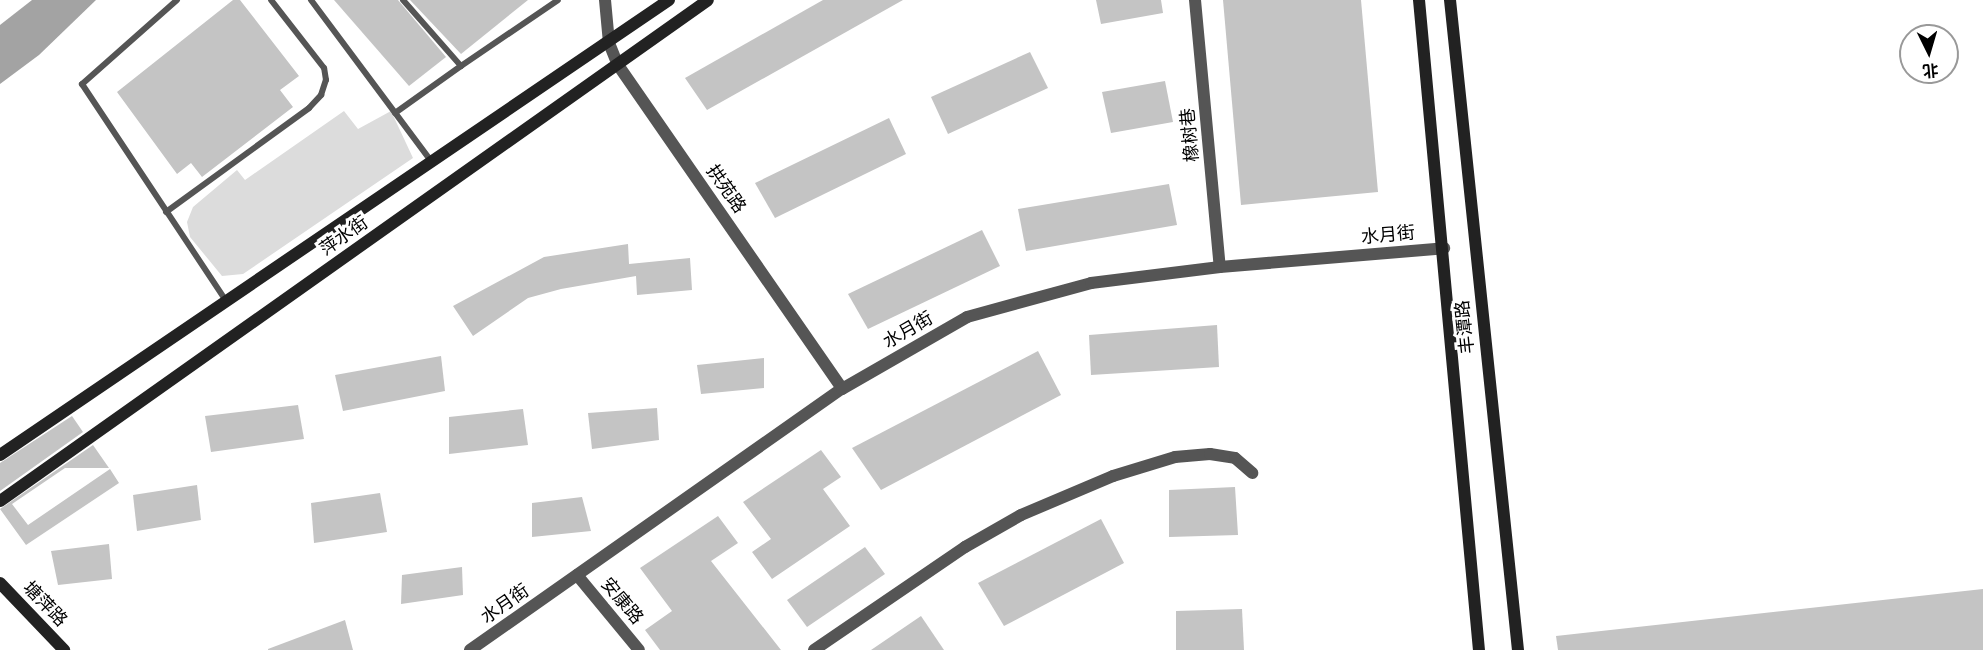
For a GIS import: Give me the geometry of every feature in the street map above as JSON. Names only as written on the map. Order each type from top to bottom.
[{"type":"main road","name":"萍水街","points":[[0,455],[609,43],[669,0]]},
{"type":"main road","name":"萍水街","points":[[0,501],[708,0]]},
{"type":"main road","name":"丰潭路","points":[[1419,0],[1444,248],[1479,650]]},
{"type":"main road","name":"丰潭路","points":[[1450,0],[1518,650]]},
{"type":"main road","name":"塘萍路","points":[[0,584],[64,650]]},
{"type":"street","name":"拱苑路","points":[[604,0],[609,43],[618,65],[842,389]]},
{"type":"street","name":"橡树巷","points":[[1195,0],[1220,267]]},
{"type":"street","name":"水月街","points":[[470,650],[842,389],[967,317],[1091,283],[1220,267],[1444,248]]},
{"type":"street","points":[[814,650],[974,542],[1021,515],[1113,476],[1175,457],[1210,454],[1235,458],[1252,473]]},
{"type":"street","name":"安康路","points":[[577,575],[639,650]]},
{"type":"lane","points":[[177,0],[82,84],[226,302]]},
{"type":"lane","points":[[166,212],[309,108],[321,95],[326,80],[324,68],[271,0]]},
{"type":"lane","points":[[311,0],[431,162]]},
{"type":"lane","points":[[403,0],[461,66]]},
{"type":"lane","points":[[395,113],[558,0]]},
{"type":"shaded area","points":[[32,0],[96,0],[39,55],[0,84],[0,25]]},
{"type":"shaded area","points":[[344,111],[358,129],[391,111],[413,158],[243,274],[222,276],[190,237],[187,222],[193,207],[237,170],[245,180]]},
{"type":"building","points":[[233,0],[240,0],[299,76],[280,90],[293,107],[202,177],[191,163],[177,174],[117,92]]},
{"type":"building","points":[[334,0],[398,0],[446,57],[409,86]]},
{"type":"building","points":[[410,0],[528,0],[461,54]]},
{"type":"building","points":[[823,0],[903,0],[707,110],[685,78]]},
{"type":"building","points":[[1096,0],[1161,0],[1163,13],[1101,24]]},
{"type":"building","points":[[1223,0],[1361,0],[1378,192],[1241,205]]},
{"type":"building","points":[[1030,52],[1048,88],[948,134],[931,97]]},
{"type":"building","points":[[1165,81],[1173,122],[1111,133],[1102,92]]},
{"type":"building","points":[[889,118],[906,154],[775,218],[755,183]]},
{"type":"building","points":[[1169,184],[1177,225],[1026,251],[1018,209]]},
{"type":"building","points":[[982,230],[1000,266],[868,329],[848,294]]},
{"type":"building","points":[[628,244],[629,264],[690,258],[692,290],[637,295],[636,276],[561,289],[528,298],[473,336],[453,306],[544,257]]},
{"type":"building","points":[[1217,325],[1219,367],[1091,375],[1089,335]]},
{"type":"building","points":[[1038,351],[1061,395],[881,490],[852,448]]},
{"type":"building","points":[[441,356],[445,391],[343,411],[335,375]]},
{"type":"building","points":[[764,358],[764,388],[701,394],[697,365]]},
{"type":"building","points":[[298,405],[304,439],[211,452],[205,416]]},
{"type":"building","points":[[657,408],[659,440],[592,449],[588,413]]},
{"type":"building","points":[[523,409],[528,445],[449,454],[449,417]]},
{"type":"building","points":[[72,416],[83,432],[0,491],[0,463]]},
{"type":"building","points":[[93,445],[109,468],[65,468],[12,504],[28,525],[110,469],[119,483],[26,545],[0,509]]},
{"type":"building","points":[[821,450],[841,477],[823,489],[850,526],[772,579],[752,552],[771,539],[743,502]]},
{"type":"building","points":[[197,485],[201,520],[137,531],[133,495]]},
{"type":"building","points":[[1235,487],[1238,535],[1169,537],[1169,490]]},
{"type":"building","points":[[380,493],[387,532],[314,543],[311,503]]},
{"type":"building","points":[[582,497],[591,531],[532,537],[532,503]]},
{"type":"building","points":[[718,516],[738,543],[711,561],[781,650],[660,650],[645,630],[672,611],[640,568]]},
{"type":"building","points":[[1101,519],[1124,563],[1004,626],[978,583]]},
{"type":"building","points":[[109,544],[112,579],[58,585],[51,551]]},
{"type":"building","points":[[865,547],[885,574],[807,627],[787,600]]},
{"type":"building","points":[[462,567],[463,595],[401,604],[402,575]]},
{"type":"building","points":[[1983,589],[1983,650],[1558,650],[1556,636]]},
{"type":"building","points":[[1242,609],[1244,650],[1176,650],[1176,611]]},
{"type":"building","points":[[921,616],[944,650],[871,650]]},
{"type":"building","points":[[345,620],[353,650],[268,650],[268,649]]}]
